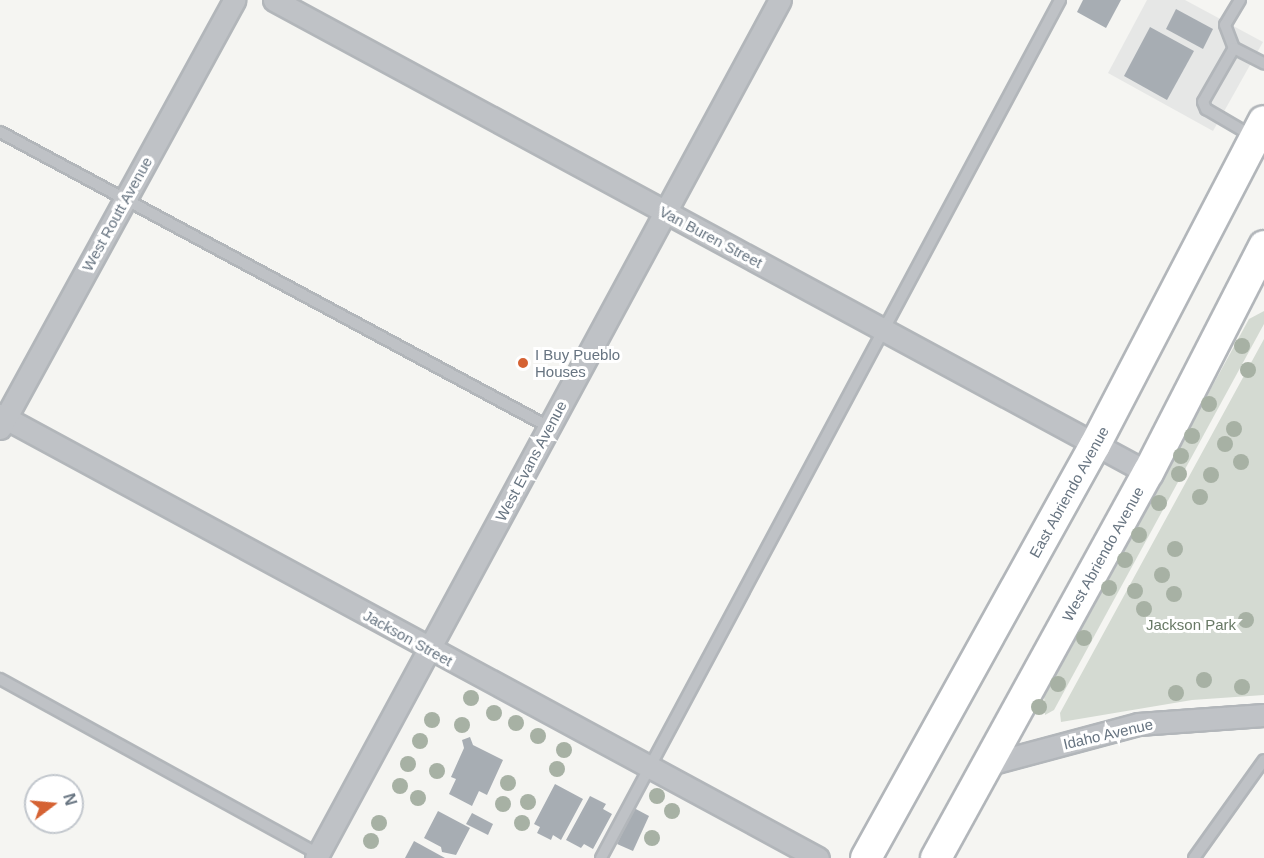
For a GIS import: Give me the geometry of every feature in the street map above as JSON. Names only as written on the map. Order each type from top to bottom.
[{"type":"main road","name":"East Abriendo Avenue","points":[[866,858],[1095,445],[1260,130]]},
{"type":"main road","name":"West Abriendo Avenue","points":[[936,858],[1148,473],[1264,246]]},
{"type":"street","name":"West Routt Avenue","points":[[2,420],[234,0]]},
{"type":"street","name":"Van Buren Street","points":[[274,0],[1148,473]]},
{"type":"street","name":"West Evans Avenue","points":[[317,856],[780,0]]},
{"type":"street","name":"Jackson Street","points":[[2,420],[818,858]]},
{"type":"street","name":"Idaho Avenue","points":[[989,764],[1138,724],[1264,715]]},
{"type":"lane","points":[[601,858],[1060,0]]},
{"type":"lane","points":[[1240,0],[1225,25],[1234,48],[1264,63]]},
{"type":"lane","points":[[1234,48],[1203,102],[1206,110],[1260,130]]},
{"type":"lane","points":[[0,132],[549,427]]},
{"type":"lane","points":[[0,680],[317,856]]},
{"type":"lane","points":[[1194,858],[1264,759]]},
{"type":"shaded area","points":[[1147,0],[1185,0],[1263,42],[1213,131],[1108,73]]},
{"type":"green space","points":[[1264,311],[1264,324],[1054,710],[1045,715],[1044,694],[1249,319]]},
{"type":"green space","name":"Jackson Park","points":[[1264,339],[1264,695],[1192,700],[1061,722],[1060,713]]},
{"type":"building","points":[[1083,0],[1121,0],[1106,28],[1077,12]]},
{"type":"building","points":[[1176,9],[1213,29],[1203,49],[1166,29]]},
{"type":"building","points":[[1150,27],[1194,51],[1167,100],[1124,76]]},
{"type":"building","points":[[470,737],[473,745],[503,760],[487,795],[479,791],[472,806],[449,794],[456,779],[451,777],[464,748],[462,740]]},
{"type":"building","points":[[555,784],[583,799],[561,840],[553,835],[551,840],[537,833],[540,827],[534,824]]},
{"type":"building","points":[[590,796],[606,804],[603,809],[612,814],[593,849],[584,844],[581,848],[566,840]]},
{"type":"building","points":[[634,808],[649,816],[633,851],[617,844]]},
{"type":"building","points":[[438,811],[470,828],[456,855],[442,852],[441,847],[424,838]]},
{"type":"building","points":[[472,813],[493,824],[488,835],[466,824]]},
{"type":"building","points":[[414,841],[445,858],[405,858]]},
{"type":"place","name":"I Buy Pueblo Houses","points":[[523,363]]}]
